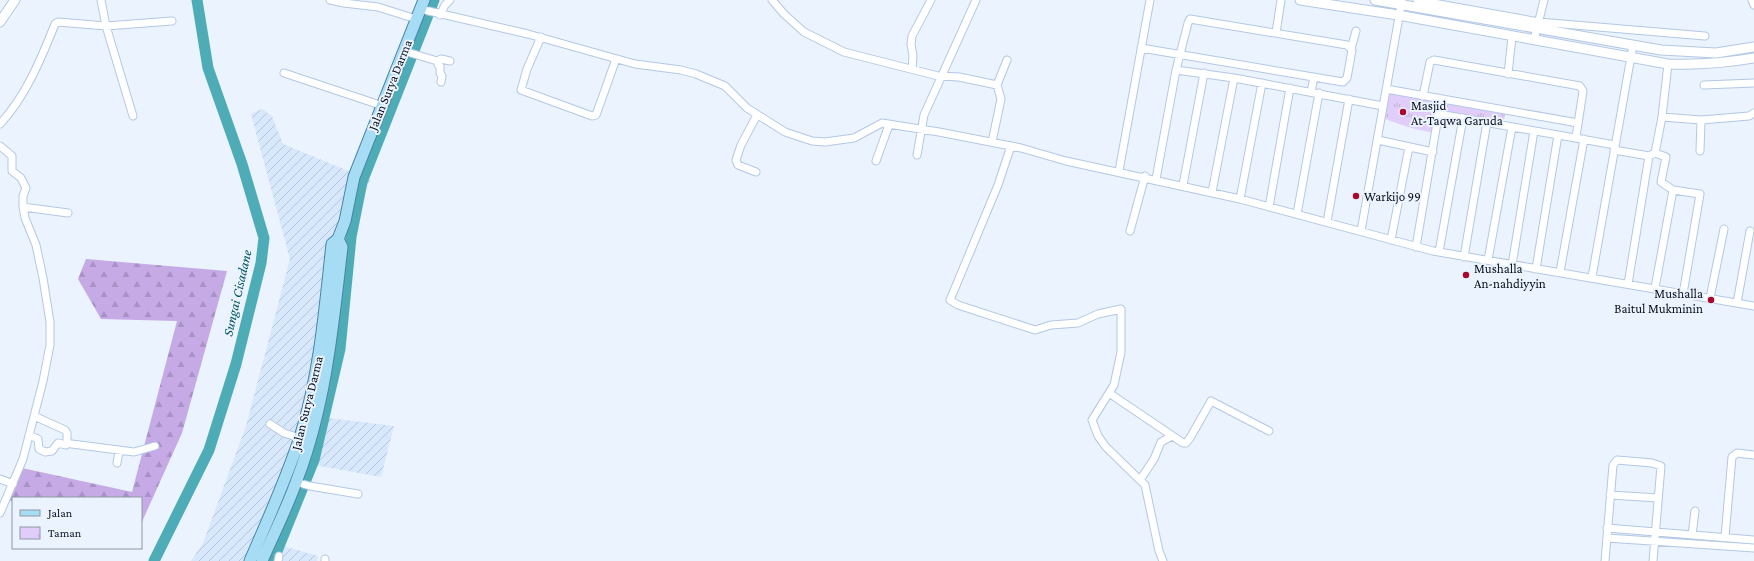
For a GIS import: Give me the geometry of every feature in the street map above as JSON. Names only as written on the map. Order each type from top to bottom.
[{"type":"main road","name":"Jalan Surya Darma","points":[[250,561],[286,479],[300,438],[321,346],[332,244],[338,239],[345,221],[354,177],[382,106],[409,52],[421,10]]},
{"type":"main road","name":"Jalan Surya Darma","points":[[265,560],[298,482],[311,435],[331,347],[342,247],[338,239]]},
{"type":"street","points":[[0,22],[15,0]]},
{"type":"street","points":[[101,0],[106,26],[133,116]]},
{"type":"street","points":[[330,0],[344,4],[421,10],[541,37],[635,64],[681,70],[726,86],[737,100],[757,115],[785,132],[812,141],[825,142],[854,138],[882,123],[992,142],[1212,192],[1439,252],[1592,277],[1754,306]]},
{"type":"street","points":[[436,14],[450,0]]},
{"type":"street","points":[[772,0],[784,14],[800,28],[844,52],[942,76],[959,77],[996,85]]},
{"type":"street","points":[[912,69],[912,36],[931,0]]},
{"type":"street","points":[[917,155],[924,115],[976,0]]},
{"type":"street","points":[[1119,171],[1150,0]]},
{"type":"street","points":[[1276,33],[1281,0]]},
{"type":"street","points":[[1300,0],[1398,15],[1512,37],[1629,56],[1668,64],[1723,63],[1754,58]]},
{"type":"street","points":[[1375,0],[1401,2],[1538,25],[1705,36]]},
{"type":"street","points":[[1418,0],[1661,50],[1716,53],[1754,47]]},
{"type":"street","points":[[1534,40],[1544,0]]},
{"type":"street","points":[[1752,0],[1754,5]]},
{"type":"street","points":[[1361,231],[1401,2]]},
{"type":"street","points":[[1156,179],[1176,70],[1188,23],[1192,18],[1347,45],[1351,49]]},
{"type":"street","points":[[0,124],[19,100],[35,70],[55,24],[63,21],[106,26],[172,21]]},
{"type":"street","points":[[1141,48],[1345,82],[1356,31]]},
{"type":"street","points":[[541,37],[527,69],[521,90],[592,116],[596,114],[600,105],[616,59]]},
{"type":"street","points":[[1508,74],[1512,37]]},
{"type":"street","points":[[1592,277],[1629,56],[1633,45]]},
{"type":"street","points":[[409,52],[438,60],[441,59],[450,61]]},
{"type":"street","points":[[438,60],[438,65],[440,66],[442,76],[441,82]]},
{"type":"street","points":[[992,142],[1001,99],[996,85],[1007,60]]},
{"type":"street","points":[[1423,96],[1429,67],[1432,61],[1582,88],[1583,95],[1576,137]]},
{"type":"street","points":[[1628,284],[1652,155],[1662,116],[1668,64]]},
{"type":"street","points":[[1176,70],[1234,78],[1383,106]]},
{"type":"street","points":[[284,73],[382,106]]},
{"type":"street","points":[[1183,186],[1204,73]]},
{"type":"street","points":[[1311,92],[1314,77]]},
{"type":"street","points":[[1212,192],[1234,78]]},
{"type":"street","points":[[1240,199],[1262,83]]},
{"type":"street","points":[[1704,85],[1754,83]]},
{"type":"street","points":[[1269,207],[1290,88]]},
{"type":"street","points":[[1386,89],[1578,123]]},
{"type":"street","points":[[1297,214],[1319,93]]},
{"type":"street","points":[[1326,222],[1349,99]]},
{"type":"street","points":[[1416,247],[1441,99]]},
{"type":"street","points":[[1662,116],[1702,120],[1750,116],[1754,113]]},
{"type":"street","points":[[1438,114],[1576,137],[1614,148],[1666,158],[1661,182],[1673,190],[1700,194],[1683,294]]},
{"type":"street","points":[[756,172],[738,165],[736,160],[741,144],[757,115]]},
{"type":"street","points":[[1439,252],[1463,118]]},
{"type":"street","points":[[1700,151],[1702,120]]},
{"type":"street","points":[[1464,257],[1487,122]]},
{"type":"street","points":[[876,161],[889,125]]},
{"type":"street","points":[[1488,260],[1512,127]]},
{"type":"street","points":[[1512,264],[1534,131]]},
{"type":"street","points":[[1536,269],[1558,135]]},
{"type":"street","points":[[1560,272],[1584,139]]},
{"type":"street","points":[[1378,140],[1433,152]]},
{"type":"street","points":[[0,146],[12,156],[12,171],[25,184],[26,188],[23,196],[23,207],[25,218],[36,245],[50,322],[50,345],[29,436],[13,484],[0,513]]},
{"type":"street","points":[[1011,146],[998,185],[950,300],[958,305],[1035,330],[1051,325],[1078,324],[1098,314],[1121,309],[1121,352],[1114,385],[1093,416],[1092,420],[1098,436],[1106,447],[1145,485],[1159,551],[1163,561]]},
{"type":"street","points":[[1391,240],[1409,146]]},
{"type":"street","points":[[1130,231],[1144,176]]},
{"type":"street","points":[[1655,288],[1673,190]]},
{"type":"street","points":[[23,207],[68,213]]},
{"type":"street","points":[[1710,298],[1724,229]]},
{"type":"street","points":[[1737,303],[1750,231]]},
{"type":"street","points":[[1109,393],[1183,443],[1186,443],[1211,401],[1269,431]]},
{"type":"street","points":[[34,416],[65,430],[67,433],[67,443]]},
{"type":"street","points":[[270,424],[284,433],[300,438]]},
{"type":"street","points":[[29,436],[38,439],[39,449],[45,452],[52,451],[58,444],[66,445],[67,443],[134,452],[155,446]]},
{"type":"street","points":[[1140,480],[1154,459],[1161,442],[1172,436]]},
{"type":"street","points":[[117,463],[119,451]]},
{"type":"street","points":[[1725,537],[1732,457],[1736,453],[1754,455]]},
{"type":"street","points":[[1605,561],[1613,465],[1617,460],[1660,465],[1653,561]]},
{"type":"street","points":[[0,479],[13,484]]},
{"type":"street","points":[[298,482],[310,486],[358,494]]},
{"type":"street","points":[[1610,495],[1658,498]]},
{"type":"street","points":[[1692,535],[1695,511]]},
{"type":"street","points":[[1607,528],[1754,540]]},
{"type":"street","points":[[1607,538],[1754,548]]},
{"type":"shaded area","points":[[262,109],[272,116],[283,144],[370,180],[357,213],[341,354],[328,418],[394,426],[381,477],[314,465],[283,546],[318,556],[317,561],[191,561],[203,543],[246,426],[290,259],[251,114]]},
{"type":"green space","points":[[1387,92],[1440,101],[1434,133],[1411,128],[1382,118]]},
{"type":"green space","points":[[1442,99],[1506,110],[1503,124],[1439,113]]},
{"type":"green space","points":[[86,259],[227,271],[182,433],[142,522],[142,497],[12,497],[12,502],[6,499],[22,468],[132,492],[177,321],[101,319],[78,279]]},
{"type":"waterway","name":"Sungai Cisadane","points":[[154,561],[209,450],[236,364],[261,263],[264,238],[242,164],[208,68],[197,0]]},
{"type":"waterway","points":[[273,561],[314,460],[340,349],[351,237],[362,182],[434,0]]},
{"type":"place","name":"Masjid At-Taqwa Garuda","points":[[1403,112]]},
{"type":"place","name":"Warkijo 99","points":[[1356,196]]},
{"type":"place","name":"Mushalla An-nahdiyyin","points":[[1466,275]]},
{"type":"place","name":"Mushalla Baitul Mukminin","points":[[1711,300]]}]
